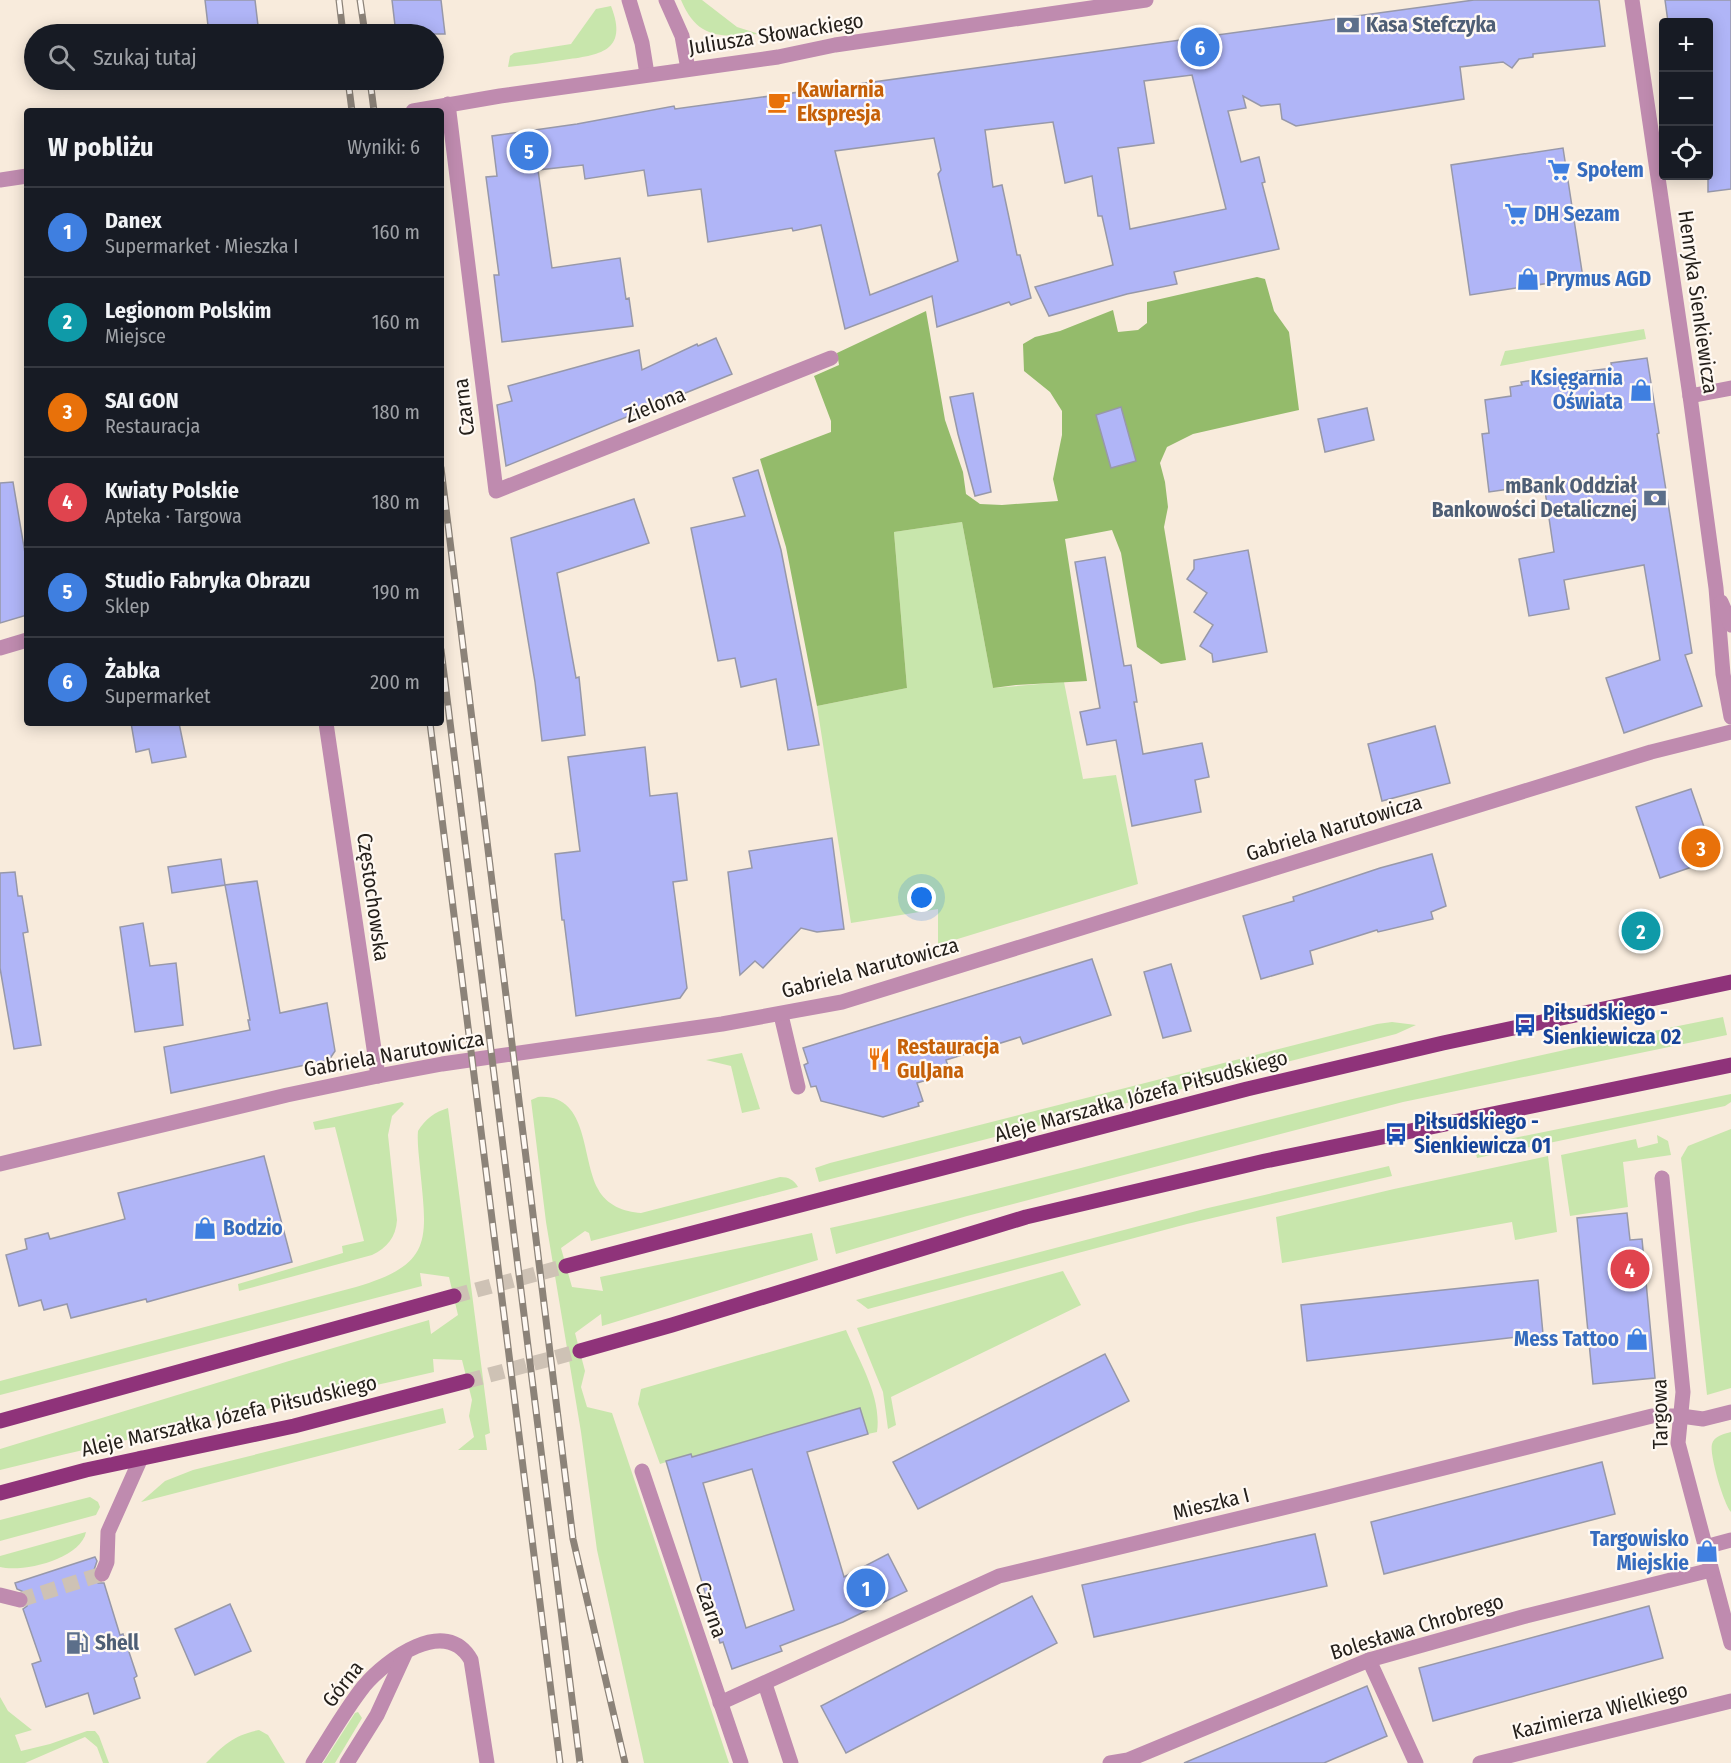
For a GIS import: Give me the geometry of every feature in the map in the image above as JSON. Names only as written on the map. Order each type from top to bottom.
[{"type":"main road","name":"Aleje Marszałka Józefa Piłsudskiego","points":[[566,1266],[1247,1089],[1443,1042],[1731,982]]},
{"type":"main road","points":[[580,1351],[681,1323],[1026,1217],[1265,1161],[1731,1065]]},
{"type":"main road","points":[[0,1421],[454,1296]]},
{"type":"main road","name":"Aleje Marszałka Józefa Piłsudskiego","points":[[0,1493],[86,1470],[294,1426],[468,1381]]},
{"type":"street","points":[[629,0],[642,43],[648,74]]},
{"type":"street","points":[[666,0],[682,36],[688,69]]},
{"type":"street","name":"Juliusza Słowackiego","points":[[428,108],[648,74],[778,57],[835,45],[1098,3],[1146,0]]},
{"type":"street","name":"Henryka Sienkiewicza","points":[[1632,0],[1690,396],[1716,588],[1723,674],[1731,717]]},
{"type":"street","name":"Czarna","points":[[448,104],[496,491]]},
{"type":"street","points":[[0,180],[24,176]]},
{"type":"street","name":"Zielona","points":[[496,491],[831,358]]},
{"type":"street","points":[[1690,396],[1731,388]]},
{"type":"street","points":[[1716,588],[1731,625]]},
{"type":"street","points":[[0,648],[24,641]]},
{"type":"street","name":"Częstochowska","points":[[326,726],[378,1076]]},
{"type":"street","name":"Gabriela Narutowicza","points":[[0,1164],[287,1095],[378,1076],[442,1064],[781,1015],[842,1002],[1629,759],[1731,732]]},
{"type":"street","points":[[781,1015],[798,1087]]},
{"type":"street","name":"Targowa","points":[[1662,1178],[1683,1392],[1678,1443],[1731,1643]]},
{"type":"street","name":"Mieszka I","points":[[720,1703],[999,1576],[1314,1501],[1652,1416],[1703,1419],[1731,1412]]},
{"type":"street","points":[[102,1574],[107,1562],[108,1532],[141,1458]]},
{"type":"street","name":"Czarna","points":[[642,1471],[741,1763]]},
{"type":"street","points":[[1705,1547],[1731,1540]]},
{"type":"street","name":"Bolesława Chrobrego","points":[[1110,1763],[1128,1760],[1369,1660],[1526,1616],[1711,1570]]},
{"type":"street","points":[[0,1595],[20,1600]]},
{"type":"street","points":[[405,1654],[425,1642],[437,1640],[457,1645],[468,1655],[474,1670],[488,1763]]},
{"type":"street","name":"Górna","points":[[313,1763],[365,1685],[379,1670],[405,1654]]},
{"type":"street","name":"Górna","points":[[347,1763],[376,1715],[405,1654]]},
{"type":"street","points":[[1369,1660],[1416,1763]]},
{"type":"street","points":[[765,1684],[791,1763]]},
{"type":"street","name":"Kazimierza Wielkiego","points":[[1480,1763],[1731,1701]]},
{"type":"green space","points":[[681,0],[702,0],[737,27],[759,34],[733,36],[712,33],[695,23]]},
{"type":"green space","points":[[611,6],[616,21],[616,33],[613,42],[599,53],[508,67],[510,56],[514,53],[571,44],[596,9]]},
{"type":"green space","points":[[1257,277],[1265,279],[1274,311],[1289,332],[1299,410],[1193,434],[1167,447],[1160,463],[1168,507],[1164,527],[1186,660],[1161,664],[1137,647],[1121,553],[1112,530],[1065,539],[1087,681],[993,688],[962,522],[894,532],[907,688],[817,706],[786,547],[760,459],[831,432],[831,421],[814,376],[839,365],[837,353],[926,311],[945,420],[963,472],[966,494],[980,504],[1002,505],[1058,501],[1053,479],[1062,435],[1062,411],[1050,392],[1024,371],[1023,344],[1035,337],[1060,331],[1113,310],[1118,332],[1138,330],[1147,323],[1147,302]]},
{"type":"green space","points":[[1644,329],[1646,339],[1500,366],[1505,351]]},
{"type":"green space","points":[[962,522],[993,688],[1064,682],[1083,779],[1116,775],[1138,884],[938,945],[938,909],[851,923],[817,706],[907,688],[894,532]]},
{"type":"green space","points":[[1723,1017],[1727,1035],[1403,1102],[967,1216],[836,1254],[830,1228],[1007,1187],[1406,1086]]},
{"type":"green space","points":[[1392,1022],[1416,1025],[1396,1034],[819,1182],[815,1168],[1377,1024]]},
{"type":"green space","points":[[742,1053],[760,1109],[742,1113],[731,1066],[706,1060]]},
{"type":"green space","points":[[1731,1094],[1731,1102],[1725,1106],[1477,1158],[1474,1146]]},
{"type":"green space","points":[[538,1097],[555,1099],[566,1105],[575,1116],[601,1195],[622,1209],[641,1213],[780,1177],[791,1179],[798,1187],[591,1241],[589,1233],[585,1231],[561,1248],[572,1287],[603,1291],[600,1277],[812,1233],[818,1260],[602,1326],[601,1314],[575,1333],[585,1371],[581,1387],[587,1407],[612,1413],[729,1763],[644,1763],[597,1550],[581,1432],[546,1222],[531,1100]]},
{"type":"green space","points":[[402,1102],[404,1104],[392,1116],[388,1135],[397,1220],[393,1237],[382,1249],[372,1255],[239,1291],[238,1284],[343,1253],[342,1246],[364,1241],[335,1127],[315,1130],[313,1122]]},
{"type":"green space","points":[[448,1108],[490,1433],[485,1435],[487,1450],[458,1450],[474,1437],[469,1416],[472,1400],[462,1360],[433,1359],[434,1372],[0,1470],[0,1449],[429,1320],[431,1334],[458,1315],[449,1277],[420,1273],[422,1286],[0,1395],[0,1381],[356,1287],[400,1269],[412,1258],[420,1246],[423,1231],[424,1214],[418,1131],[431,1116]]},
{"type":"green space","points":[[1731,1129],[1731,1388],[1707,1395],[1681,1158],[1688,1146]]},
{"type":"green space","points":[[1657,1135],[1668,1141],[1671,1155],[1623,1162],[1628,1207],[1570,1216],[1561,1155],[1636,1139],[1638,1148],[1658,1143]]},
{"type":"green space","points":[[1548,1156],[1557,1232],[1515,1240],[1512,1222],[1282,1263],[1276,1217]]},
{"type":"green space","points":[[1389,1166],[1392,1176],[1187,1224],[868,1309],[856,1300],[1208,1208]]},
{"type":"green space","points":[[1063,1271],[1081,1305],[891,1397],[896,1425],[888,1429],[883,1392],[857,1328]]},
{"type":"green space","points":[[846,1330],[873,1393],[878,1419],[877,1432],[868,1434],[860,1408],[692,1457],[691,1454],[660,1464],[638,1404],[641,1389]]},
{"type":"green space","points":[[443,1408],[446,1423],[141,1502],[165,1481],[193,1470]]},
{"type":"green space","points":[[1731,1432],[1731,1512],[1721,1490],[1712,1444],[1715,1439]]},
{"type":"green space","points":[[90,1497],[98,1502],[100,1507],[96,1515],[0,1541],[0,1520]]},
{"type":"green space","points":[[86,1532],[82,1542],[62,1557],[36,1566],[0,1567],[0,1556]]},
{"type":"green space","points":[[0,1697],[8,1711],[32,1730],[15,1735],[21,1751],[87,1731],[95,1731],[109,1763],[103,1763],[97,1747],[85,1737],[25,1763],[0,1763]]},
{"type":"green space","points":[[358,1712],[362,1718],[335,1763],[323,1763],[355,1713]]},
{"type":"green space","points":[[259,1730],[268,1735],[285,1763],[206,1763],[230,1742]]},
{"type":"building","points":[[205,0],[255,0],[258,24],[208,24]]},
{"type":"building","points":[[392,0],[441,0],[444,24],[395,24]]},
{"type":"building","points":[[1474,0],[1599,0],[1605,46],[1533,54],[1533,57],[1519,59],[1512,68],[1503,62],[1460,67],[1464,99],[1296,126],[1282,119],[1280,104],[1261,106],[1243,96],[1246,108],[1228,111],[1241,162],[1259,157],[1265,182],[1262,183],[1279,249],[1174,272],[1177,284],[1127,294],[1049,316],[1035,287],[1113,265],[1102,216],[1098,216],[1092,176],[1065,183],[1053,122],[985,130],[993,187],[1002,185],[1017,255],[1020,255],[1031,298],[1011,305],[1009,302],[937,327],[932,296],[845,329],[821,225],[708,242],[701,189],[648,196],[644,170],[585,179],[583,165],[538,170],[552,268],[620,258],[626,299],[629,298],[633,326],[502,342],[494,275],[499,275],[486,177],[497,176],[492,136],[577,124],[674,106],[675,109]],"holes":[[[1192,75],[1226,209],[1130,229],[1118,148],[1154,143],[1144,81]],[[934,138],[941,170],[938,174],[958,261],[870,295],[835,151]]]},
{"type":"building","points":[[1665,0],[1731,0],[1731,189],[1708,192],[1708,180],[1713,180],[1713,18],[1667,18]]},
{"type":"building","name":"DH Sezam","points":[[1563,148],[1583,278],[1470,295],[1451,165]]},
{"type":"building","points":[[716,338],[732,374],[506,466],[497,405],[512,401],[508,386],[639,350],[642,370],[697,344],[698,346]]},
{"type":"building","points":[[1647,358],[1692,653],[1685,655],[1702,706],[1624,733],[1606,678],[1660,660],[1644,565],[1564,580],[1569,609],[1529,616],[1519,559],[1554,552],[1544,484],[1489,492],[1482,434],[1489,433],[1485,400],[1511,396],[1510,387],[1522,385],[1521,382],[1612,368],[1611,363]]},
{"type":"building","points":[[973,393],[991,492],[975,496],[950,397]]},
{"type":"building","points":[[1121,407],[1136,461],[1111,468],[1096,415]]},
{"type":"building","points":[[1367,408],[1374,440],[1325,452],[1318,419]]},
{"type":"building","points":[[758,470],[781,550],[819,745],[788,750],[776,679],[741,687],[735,658],[718,661],[691,528],[745,516],[733,478]]},
{"type":"building","points":[[13,482],[24,547],[24,616],[0,623],[0,483]]},
{"type":"building","points":[[634,499],[649,543],[557,573],[576,678],[579,677],[585,735],[542,741],[535,682],[511,538]]},
{"type":"building","points":[[1248,550],[1267,652],[1213,662],[1212,654],[1200,646],[1213,625],[1194,612],[1207,593],[1187,579],[1194,569],[1194,560]]},
{"type":"building","points":[[1105,557],[1124,666],[1131,665],[1137,702],[1134,702],[1143,754],[1202,743],[1209,777],[1195,780],[1201,812],[1132,826],[1116,740],[1087,745],[1080,712],[1100,708],[1075,562]]},
{"type":"building","points":[[132,726],[180,726],[186,757],[152,763],[149,749],[136,752]]},
{"type":"building","points":[[1435,726],[1450,783],[1382,801],[1368,744]]},
{"type":"building","points":[[645,747],[650,796],[677,793],[687,880],[673,882],[687,988],[680,998],[576,1016],[555,854],[580,851],[568,757]]},
{"type":"building","points":[[1691,789],[1715,859],[1660,878],[1636,807]]},
{"type":"building","points":[[832,838],[844,929],[817,932],[801,928],[763,968],[755,961],[740,975],[728,872],[752,868],[749,851]]},
{"type":"building","points":[[1432,854],[1446,906],[1431,912],[1433,919],[1378,932],[1377,930],[1310,951],[1313,964],[1261,979],[1243,916],[1294,901],[1293,897],[1380,868]]},
{"type":"building","points":[[221,859],[225,885],[172,893],[168,867]]},
{"type":"building","points":[[15,872],[18,896],[22,896],[28,932],[23,933],[41,1045],[14,1049],[0,968],[0,873]]},
{"type":"building","points":[[257,881],[280,1013],[327,1003],[335,1051],[329,1060],[171,1093],[164,1047],[250,1030],[225,885]]},
{"type":"building","points":[[143,923],[150,966],[176,963],[183,1025],[135,1032],[120,927]]},
{"type":"building","points":[[1092,959],[1111,1015],[1023,1044],[1020,1037],[946,1060],[950,1073],[917,1083],[923,1101],[918,1103],[919,1106],[883,1117],[821,1101],[816,1086],[811,1087],[804,1065],[808,1063],[803,1048]]},
{"type":"building","points":[[1171,964],[1191,1031],[1163,1038],[1144,972]]},
{"type":"building","name":"Bodzio","points":[[264,1156],[292,1262],[147,1302],[146,1299],[71,1318],[67,1304],[44,1310],[41,1300],[19,1306],[6,1255],[27,1249],[25,1239],[48,1233],[50,1239],[125,1219],[118,1193]]},
{"type":"building","points":[[1627,1213],[1630,1240],[1642,1239],[1655,1378],[1593,1384],[1577,1218]]},
{"type":"building","points":[[1538,1280],[1543,1334],[1307,1361],[1301,1305]]},
{"type":"building","points":[[1105,1354],[1129,1401],[918,1509],[893,1462]]},
{"type":"building","points":[[860,1408],[868,1434],[807,1452],[844,1577],[888,1554],[907,1591],[843,1622],[780,1646],[782,1651],[732,1669],[723,1642],[720,1643],[666,1461],[691,1454],[692,1457]],"holes":[[[752,1469],[794,1610],[746,1628],[703,1483]]]},
{"type":"building","points":[[1602,1462],[1615,1514],[1384,1574],[1371,1522]]},
{"type":"building","points":[[1315,1534],[1327,1586],[1094,1637],[1082,1585]]},
{"type":"building","points":[[95,1557],[97,1561],[92,1576],[98,1583],[104,1583],[120,1635],[123,1634],[137,1676],[134,1678],[140,1698],[94,1714],[88,1693],[46,1707],[32,1664],[41,1661],[23,1609],[27,1606],[29,1598],[26,1593],[17,1589],[15,1583]]},
{"type":"building","points":[[1032,1596],[1057,1643],[846,1753],[821,1706]]},
{"type":"building","points":[[230,1604],[251,1651],[195,1675],[175,1629]]},
{"type":"building","points":[[1649,1606],[1663,1658],[1433,1721],[1419,1668]]},
{"type":"building","points":[[1367,1686],[1387,1736],[1324,1763],[1184,1763]]},
{"type":"tunnel","points":[[454,1296],[566,1266]]},
{"type":"tunnel","points":[[467,1381],[580,1351]]},
{"type":"tunnel","points":[[20,1600],[102,1574]]},
{"type":"railway","points":[[339,0],[342,24]]},
{"type":"railway","points":[[360,0],[364,24]]},
{"type":"railway","points":[[349,90],[352,108]]},
{"type":"railway","points":[[371,90],[374,108]]},
{"type":"railway","points":[[444,492],[573,1539],[625,1763]]},
{"type":"railway","points":[[444,674],[580,1763]]},
{"type":"railway","points":[[430,726],[560,1763]]},
{"type":"place","name":"Kasa Stefczyka","points":[[1348,25]]},
{"type":"place","name":"Żabka","points":[[1200,47]]},
{"type":"place","name":"Kawiarnia Ekspresja","points":[[779,102]]},
{"type":"place","name":"Studio Fabryka Obrazu","points":[[529,151]]},
{"type":"place","name":"Społem","points":[[1559,170]]},
{"type":"place","name":"DH Sezam","points":[[1516,214]]},
{"type":"place","name":"Prymus AGD","points":[[1528,279]]},
{"type":"place","name":"Księgarnia Oświata","points":[[1641,390]]},
{"type":"place","name":"mBank Oddział Bankowości Detalicznej","points":[[1655,498]]},
{"type":"place","name":"SAI GON","points":[[1701,848]]},
{"type":"place","name":"Legionom Polskim","points":[[1641,931]]},
{"type":"place","name":"Piłsudskiego - Sienkiewicza 02","points":[[1525,1025]]},
{"type":"place","name":"Restauracja GulJana","points":[[879,1059]]},
{"type":"place","name":"Piłsudskiego - Sienkiewicza 01","points":[[1396,1134]]},
{"type":"place","name":"Bodzio","points":[[205,1228]]},
{"type":"place","name":"Kwiaty Polskie","points":[[1630,1269]]},
{"type":"place","name":"Mess Tattoo","points":[[1637,1339]]},
{"type":"place","name":"Targowisko Miejskie","points":[[1707,1551]]},
{"type":"place","name":"Danex","points":[[866,1588]]},
{"type":"place","name":"Shell","points":[[77,1643]]}]
